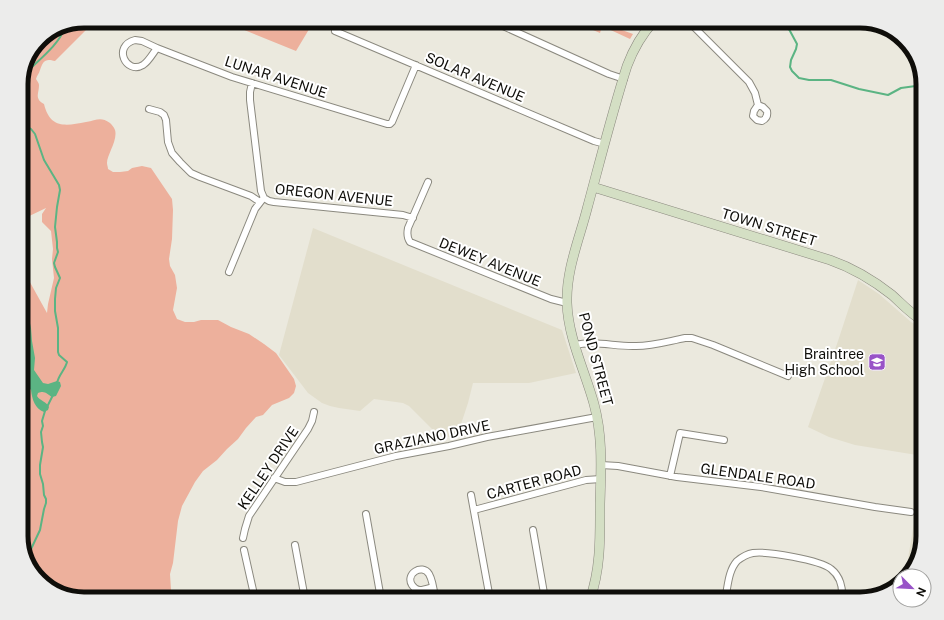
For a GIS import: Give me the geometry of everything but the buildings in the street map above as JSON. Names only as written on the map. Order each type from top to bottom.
[{"type":"main road","name":"POND STREET","points":[[592,592],[599,561],[601,479],[600,437],[592,398],[569,322],[567,302],[568,285],[571,266],[624,79],[637,44],[649,28]]},
{"type":"main road","name":"TOWN STREET","points":[[593,187],[859,272],[893,296],[916,316]]},
{"type":"street","points":[[507,28],[609,74],[624,79]]},
{"type":"street","points":[[695,28],[746,78],[752,88],[758,105]]},
{"type":"street","name":"SOLAR AVENUE","points":[[335,31],[594,141],[605,144]]},
{"type":"street","name":"LUNAR AVENUE","points":[[157,48],[146,62],[140,66],[134,67],[123,58],[124,48],[128,43],[139,40],[232,77],[387,124],[392,122],[416,65]]},
{"type":"street","points":[[149,109],[160,112],[164,115],[170,149],[176,158],[191,172],[195,175],[262,200],[250,100],[252,83]]},
{"type":"street","points":[[413,218],[428,182]]},
{"type":"street","name":"OREGON AVENUE","points":[[229,272],[255,209],[262,200],[403,215],[413,218]]},
{"type":"street","name":"DEWEY AVENUE","points":[[413,218],[408,228],[408,238],[410,242],[551,299],[567,302]]},
{"type":"street","points":[[575,345],[590,342],[645,346],[692,338],[721,348],[788,376]]},
{"type":"street","name":"KELLEY DRIVE","points":[[243,538],[249,516],[308,429],[314,412]]},
{"type":"street","name":"GRAZIANO DRIVE","points":[[274,478],[284,482],[296,482],[386,458],[487,437],[597,417]]},
{"type":"street","points":[[670,476],[680,433],[724,440]]},
{"type":"street","name":"GLENDALE ROAD","points":[[601,465],[618,466],[670,476],[761,486],[875,507],[911,512]]},
{"type":"street","name":"CARTER ROAD","points":[[474,510],[586,480],[601,479]]},
{"type":"street","points":[[471,495],[489,592]]},
{"type":"street","points":[[366,514],[380,592]]},
{"type":"street","points":[[533,530],[544,592]]},
{"type":"street","points":[[295,545],[304,592]]},
{"type":"street","points":[[244,550],[253,592]]},
{"type":"street","points":[[727,592],[734,565],[746,555],[759,553],[821,563],[835,572],[840,579],[843,592]]},
{"type":"street","points":[[433,587],[434,592]]},
{"type":"shaded area","points":[[88,28],[55,61],[47,60],[43,62],[36,79],[39,84],[39,100],[44,104],[50,118],[60,124],[66,125],[101,119],[110,123],[116,134],[107,160],[108,169],[113,172],[120,172],[142,166],[151,168],[172,199],[172,239],[169,259],[170,266],[175,275],[177,288],[173,310],[177,319],[185,322],[218,320],[249,334],[276,353],[294,379],[296,386],[294,393],[289,398],[272,405],[263,415],[256,417],[238,439],[217,460],[203,471],[195,482],[182,506],[178,521],[173,563],[170,574],[172,592],[77,592],[66,589],[53,582],[40,570],[32,557],[28,539],[28,279],[47,313],[54,278],[51,231],[42,222],[42,214],[46,208],[28,217],[28,81],[30,70],[34,59],[47,42],[66,31]]},
{"type":"shaded area","points":[[239,28],[310,28],[296,51]]},
{"type":"shaded area","points":[[588,28],[601,28],[600,33]]},
{"type":"shaded area","points":[[606,28],[616,28],[633,34],[630,39]]},
{"type":"shaded area","points":[[313,228],[562,330],[576,373],[529,383],[473,383],[457,436],[454,439],[435,432],[409,406],[403,403],[374,399],[360,411],[339,408],[322,403],[308,393],[279,355]]},
{"type":"shaded area","name":"Braintree High School","points":[[858,280],[879,294],[916,325],[916,455],[855,445],[829,437],[808,427]]},
{"type":"shaded area","points":[[28,314],[35,358],[34,370],[43,383],[48,384],[57,381],[60,382],[61,386],[56,396],[52,397],[44,392],[38,393],[38,398],[49,407],[48,410],[44,412],[36,406],[29,388]]},
{"type":"shaded area","points":[[916,511],[916,543],[907,566]]},
{"type":"waterway","points":[[788,28],[797,44],[790,67],[799,78],[809,80],[831,80],[859,89],[888,95],[901,88],[916,86]]},
{"type":"waterway","points":[[31,68],[52,47],[62,33]]},
{"type":"waterway","points":[[28,127],[35,134],[44,160],[59,185],[60,190],[55,227],[58,252],[54,263],[60,278],[56,288],[55,311],[58,328],[58,352],[59,355],[67,362],[57,383]]},
{"type":"waterway","points":[[47,407],[53,395]]},
{"type":"waterway","points":[[30,551],[40,530],[46,503],[40,474],[43,447],[41,432],[45,411]]},
{"type":"place","name":"Braintree High School","points":[[877,362]]}]
